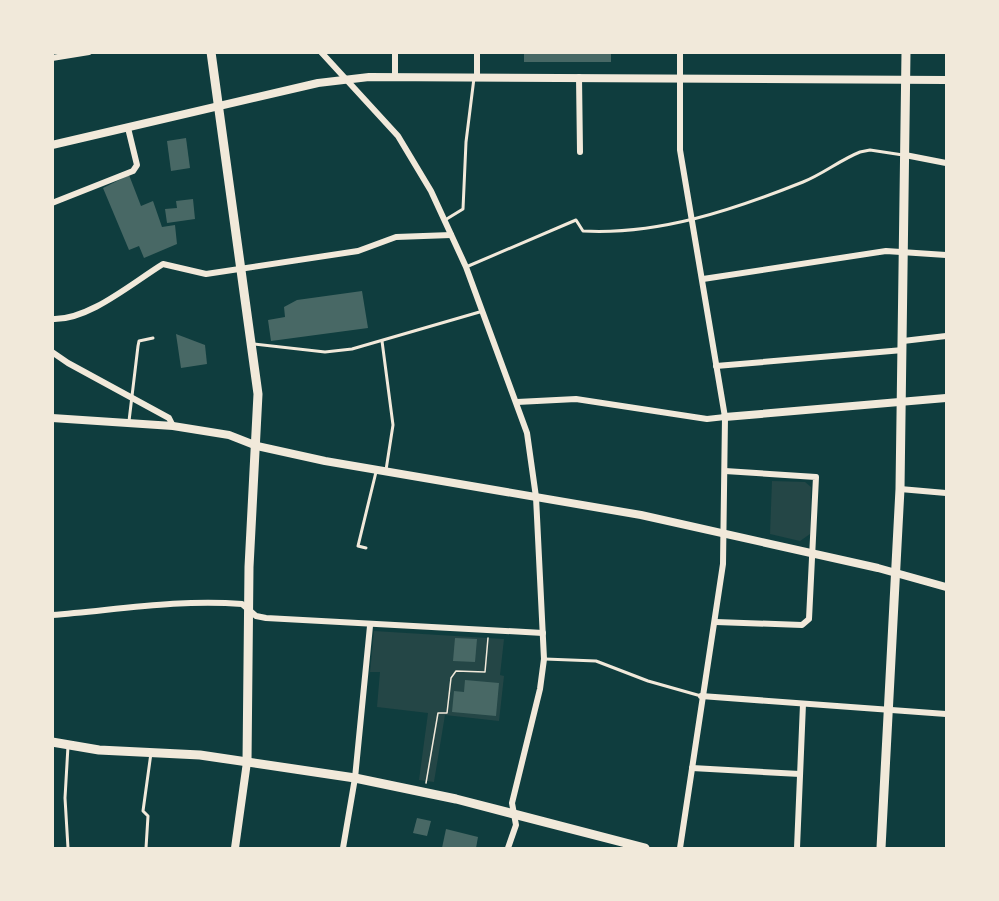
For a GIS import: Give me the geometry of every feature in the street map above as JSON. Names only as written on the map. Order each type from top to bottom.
[{"type":"main road","points":[[211,52],[258,394],[249,567],[247,762]]},
{"type":"main road","points":[[881,849],[900,489],[906,52]]},
{"type":"main road","points":[[52,742],[99,750],[151,752],[247,762],[355,778],[425,792],[645,849]]},
{"type":"street","points":[[52,58],[89,52]]},
{"type":"street","points":[[321,52],[398,136],[444,220],[483,311],[517,402],[526,433],[536,497],[544,659],[540,689],[512,803],[516,825],[508,849]]},
{"type":"street","points":[[395,52],[395,75]]},
{"type":"street","points":[[476,76],[477,52]]},
{"type":"street","points":[[680,52],[680,150],[725,417],[724,535],[716,622],[701,696],[680,849]]},
{"type":"street","points":[[52,145],[345,79],[395,75],[946,80]]},
{"type":"street","points":[[579,77],[580,152]]},
{"type":"street","points":[[52,203],[133,171],[137,165],[128,128]]},
{"type":"street","points":[[905,155],[946,163]]},
{"type":"street","points":[[52,319],[69,320],[98,306],[162,264],[206,274],[358,250],[396,237],[451,235]]},
{"type":"street","points":[[703,279],[886,251],[946,255]]},
{"type":"street","points":[[716,366],[903,346],[946,336]]},
{"type":"street","points":[[52,352],[169,417],[173,426]]},
{"type":"street","points":[[517,402],[576,399],[707,419],[946,398]]},
{"type":"street","points":[[52,418],[173,426],[230,435],[257,446],[376,470],[641,515],[895,572],[946,587]]},
{"type":"street","points":[[716,622],[802,625],[809,619],[813,555],[816,477],[725,471]]},
{"type":"street","points":[[900,489],[946,493]]},
{"type":"street","points":[[52,615],[187,602],[242,604],[256,616],[266,618],[370,626],[543,633]]},
{"type":"street","points":[[343,849],[355,778],[370,626]]},
{"type":"street","points":[[701,696],[946,714]]},
{"type":"street","points":[[797,849],[803,704]]},
{"type":"street","points":[[235,849],[247,762]]},
{"type":"street","points":[[692,768],[800,774]]},
{"type":"lane","points":[[444,220],[463,209],[466,142],[476,76]]},
{"type":"lane","points":[[466,267],[576,220],[583,231],[611,232],[665,227],[805,182],[860,152],[870,150],[905,155]]},
{"type":"lane","points":[[251,344],[325,352],[352,349],[483,311]]},
{"type":"lane","points":[[129,423],[140,342],[153,338]]},
{"type":"lane","points":[[382,341],[393,425],[386,471]]},
{"type":"lane","points":[[366,548],[358,546],[376,470]]},
{"type":"lane","points":[[544,659],[596,661],[648,681],[701,696]]},
{"type":"lane","points":[[68,745],[64,798],[68,849]]},
{"type":"lane","points":[[146,849],[148,816],[143,811],[151,752]]},
{"type":"path","points":[[425,792],[438,713],[447,713],[451,678],[456,671],[485,672],[489,632]]},
{"type":"shaded area","points":[[772,481],[805,482],[811,487],[810,534],[800,541],[770,534]]},
{"type":"shaded area","points":[[374,631],[504,639],[500,675],[504,676],[499,721],[445,715],[434,782],[419,780],[428,713],[377,707],[380,672],[370,672]]},
{"type":"building","points":[[524,52],[611,52],[611,62],[524,62]]},
{"type":"building","points":[[186,138],[190,168],[171,171],[167,141]]},
{"type":"building","points":[[129,175],[141,206],[153,201],[162,227],[175,225],[177,244],[144,258],[139,246],[129,250],[103,188]]},
{"type":"building","points":[[193,199],[195,219],[167,223],[165,209],[177,208],[176,201]]},
{"type":"building","points":[[362,291],[368,328],[271,341],[268,320],[285,317],[284,307],[297,300]]},
{"type":"building","points":[[176,334],[205,345],[207,364],[181,368]]},
{"type":"building","points":[[455,638],[477,639],[475,662],[453,661]]},
{"type":"building","points":[[465,680],[499,683],[496,716],[452,712],[454,691],[464,692]]},
{"type":"building","points":[[417,818],[431,821],[427,836],[413,833]]},
{"type":"building","points":[[446,829],[478,837],[476,848],[442,848]]}]
